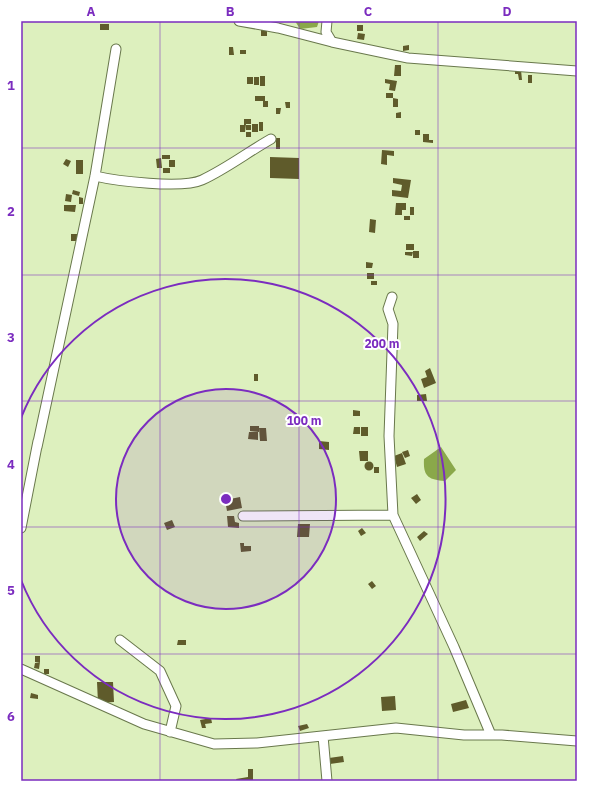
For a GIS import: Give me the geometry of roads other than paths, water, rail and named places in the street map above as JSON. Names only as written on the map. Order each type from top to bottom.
[{"type":"street","points":[[239,21],[278,28],[332,42],[408,58],[577,71]]},
{"type":"street","points":[[326,21],[326,32],[332,42]]},
{"type":"street","points":[[21,528],[94,176],[116,49]]},
{"type":"street","points":[[94,176],[108,179],[176,184],[200,180],[271,139]]},
{"type":"street","points":[[392,297],[388,309],[393,324],[389,436],[393,515],[454,647],[490,735]]},
{"type":"street","points":[[243,516],[393,515]]},
{"type":"street","points":[[120,640],[160,670],[176,706],[170,732]]},
{"type":"street","points":[[21,669],[144,724],[214,744],[257,743],[396,728],[457,734],[577,741]]},
{"type":"street","points":[[323,736],[327,781]]}]
